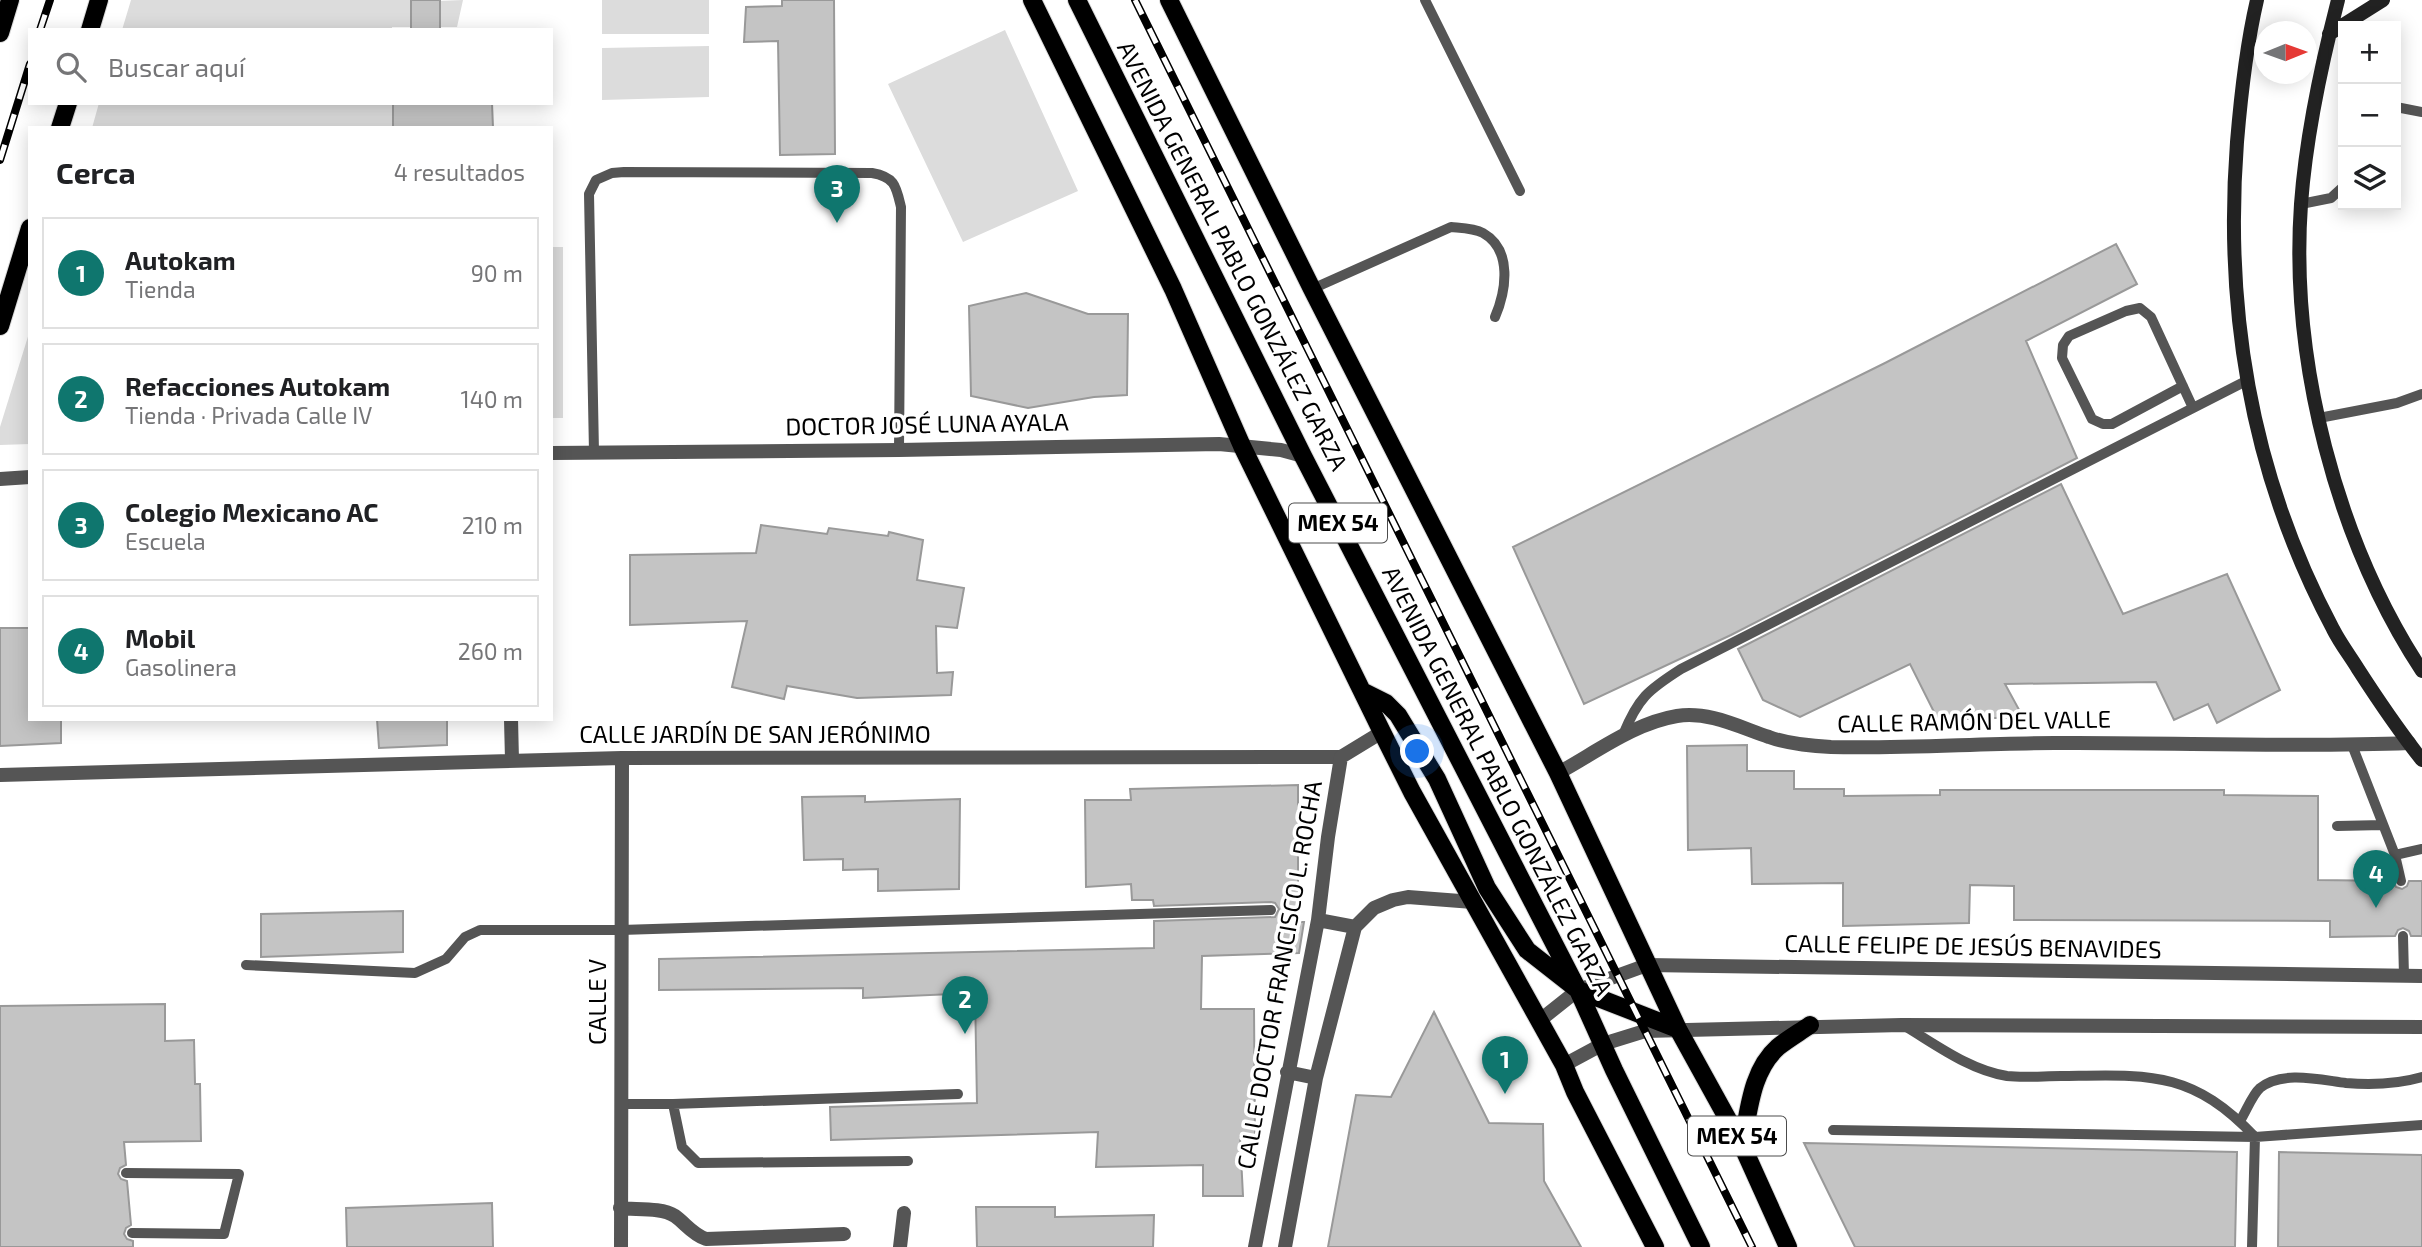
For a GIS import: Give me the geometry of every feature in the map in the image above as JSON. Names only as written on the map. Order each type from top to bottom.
[{"type":"main road","points":[[0,33],[10,0]]},
{"type":"main road","points":[[91,28],[99,0]]},
{"type":"main road","name":"MEX 54","points":[[1032,0],[1173,289],[1242,446],[1382,732],[1564,1065],[1575,1092],[1655,1247]]},
{"type":"main road","name":"AVENIDA GENERAL PABLO GONZÁLEZ GARZA","points":[[1077,0],[1303,456],[1578,990],[1701,1247]]},
{"type":"main road","name":"AVENIDA GENERAL PABLO GONZÁLEZ GARZA","points":[[1169,0],[1558,774],[1678,1029],[1742,1144],[1788,1247]]},
{"type":"main road","points":[[2257,0],[2250,26],[2241,91],[2233,224],[2234,278],[2246,381],[2288,530],[2311,584],[2334,631],[2380,704],[2422,760]]},
{"type":"main road","points":[[2338,0],[2310,130],[2301,204],[2300,251],[2304,332],[2319,418],[2344,510],[2368,569],[2406,646],[2422,671]]},
{"type":"main road","points":[[2329,34],[2383,0]]},
{"type":"main road","points":[[61,126],[67,105]]},
{"type":"main road","points":[[1,318],[28,234]]},
{"type":"main road","points":[[1362,691],[1387,703],[1398,715],[1437,779],[1487,888],[1527,950],[1578,990],[1678,1029]]},
{"type":"main road","points":[[1742,1144],[1754,1084],[1763,1065],[1777,1048],[1810,1025]]},
{"type":"street","name":"DOCTOR JOSÉ LUNA AYALA","points":[[553,453],[1219,444],[1281,450],[1303,456]]},
{"type":"street","points":[[0,479],[28,477]]},
{"type":"street","name":"CALLE RAMÓN DEL VALLE","points":[[1558,774],[1623,735],[1678,716],[1709,717],[1770,738],[1831,747],[2053,743],[2352,746],[2409,743]]},
{"type":"street","points":[[511,721],[512,760]]},
{"type":"street","name":"CALLE DOCTOR FRANCISCO L. ROCHA","points":[[1255,1247],[1318,920],[1328,837],[1342,757],[1382,732]]},
{"type":"street","name":"CALLE JARDÍN DE SAN JERÓNIMO","points":[[0,775],[622,758],[1342,757]]},
{"type":"street","name":"CALLE V","points":[[621,1247],[622,758]]},
{"type":"street","points":[[1285,1247],[1316,1078],[1355,927],[1374,908],[1400,898],[1429,897],[1473,902]]},
{"type":"street","points":[[1318,920],[1355,927]]},
{"type":"street","name":"CALLE FELIPE DE JESÚS BENAVIDES","points":[[1539,1021],[1578,990],[1647,965],[2422,976]]},
{"type":"street","points":[[1564,1065],[1603,1044],[1646,1031],[1678,1029],[1902,1024],[2422,1027]]},
{"type":"street","points":[[1287,1072],[1316,1078]]},
{"type":"street","points":[[620,1208],[662,1212],[674,1216],[694,1234],[706,1239],[844,1234]]},
{"type":"street","points":[[900,1247],[904,1213]]},
{"type":"lane","points":[[1425,0],[1520,191]]},
{"type":"lane","points":[[2401,108],[2422,112]]},
{"type":"lane","points":[[594,452],[589,194],[596,180],[612,173],[624,172],[872,173],[885,175],[893,181],[901,207],[899,450]]},
{"type":"lane","points":[[2301,204],[2331,198],[2338,192]]},
{"type":"lane","points":[[1312,289],[1451,227],[1468,228],[1484,233],[1497,246],[1505,265],[1503,300],[1495,317]]},
{"type":"lane","points":[[2183,386],[2112,424],[2103,424],[2092,419],[2062,358],[2063,345],[2069,336],[2126,311],[2140,309],[2151,317],[2183,386],[2193,408]]},
{"type":"lane","points":[[1623,735],[1631,715],[1644,696],[1681,669],[2246,381]]},
{"type":"lane","points":[[2319,418],[2397,402],[2422,394]]},
{"type":"lane","points":[[2352,746],[2395,855],[2401,881]]},
{"type":"lane","points":[[2337,826],[2383,825]]},
{"type":"lane","points":[[2395,855],[2422,849]]},
{"type":"lane","points":[[246,965],[415,973],[446,959],[465,937],[481,930],[621,930],[1271,910]]},
{"type":"lane","points":[[2403,936],[2404,976]]},
{"type":"lane","points":[[1902,1024],[1983,1070],[2009,1076],[2141,1075],[2175,1081],[2203,1094],[2240,1121],[2255,1137],[2252,1247]]},
{"type":"lane","points":[[2240,1121],[2260,1088],[2281,1079],[2311,1077],[2348,1083],[2404,1083],[2422,1077]]},
{"type":"lane","points":[[621,1104],[958,1094]]},
{"type":"lane","points":[[673,1104],[682,1147],[698,1163],[908,1161]]},
{"type":"lane","points":[[1833,1130],[2255,1137],[2421,1125]]},
{"type":"lane","points":[[127,1173],[239,1174],[224,1234],[132,1233]]},
{"type":"shaded area","points":[[131,0],[463,0],[457,27],[123,28]]},
{"type":"shaded area","points":[[602,0],[709,0],[709,34],[602,34]]},
{"type":"shaded area","points":[[1005,30],[1078,191],[963,242],[888,84]]},
{"type":"shaded area","points":[[709,46],[709,97],[602,100],[602,48]]},
{"type":"shaded area","points":[[98,105],[393,105],[393,126],[93,126]]},
{"type":"shaded area","points":[[553,247],[563,247],[563,418],[553,418]]},
{"type":"shaded area","points":[[28,336],[28,444],[0,445],[0,427]]},
{"type":"building","points":[[411,0],[440,0],[440,28],[411,28]]},
{"type":"building","points":[[782,0],[834,0],[835,154],[780,155],[778,41],[744,42],[746,7],[782,6]]},
{"type":"building","points":[[393,105],[492,105],[493,126],[393,126]]},
{"type":"building","points":[[2116,244],[2137,284],[2026,341],[2077,458],[1731,635],[1584,704],[1513,547],[1885,363]]},
{"type":"building","points":[[1026,293],[1088,314],[1128,314],[1127,395],[1094,397],[1028,408],[971,396],[969,306]]},
{"type":"building","points":[[2061,484],[2123,614],[2227,574],[2280,690],[2217,723],[2208,704],[2174,720],[2156,682],[2005,684],[2023,717],[1938,720],[1910,664],[1800,717],[1763,700],[1738,649]]},
{"type":"building","points":[[761,525],[827,534],[829,528],[888,536],[889,532],[923,540],[917,580],[964,588],[957,628],[936,626],[937,673],[953,672],[951,695],[857,698],[787,686],[784,699],[732,687],[747,621],[630,625],[630,555],[756,553]]},
{"type":"building","points":[[0,628],[28,628],[28,721],[61,721],[61,743],[0,746]]},
{"type":"building","points":[[377,721],[447,721],[447,745],[379,748]]},
{"type":"building","points":[[1747,745],[1747,771],[1794,771],[1794,789],[1844,789],[1844,796],[1940,795],[1940,790],[2224,790],[2224,795],[2318,796],[2318,880],[2393,881],[2396,887],[2402,889],[2409,881],[2422,881],[2422,936],[2411,936],[2409,931],[2403,928],[2398,930],[2395,936],[2330,937],[2330,921],[2014,920],[2014,886],[1970,885],[1969,923],[1843,926],[1843,883],[1752,884],[1751,848],[1688,850],[1687,746]]},
{"type":"building","points":[[1298,785],[1298,922],[1304,922],[1299,953],[1202,956],[1201,1009],[1254,1009],[1255,1136],[1240,1137],[1243,1196],[1203,1196],[1203,1165],[1096,1167],[1098,1132],[831,1140],[830,1107],[977,1103],[975,993],[863,998],[863,988],[659,990],[659,959],[1154,948],[1154,921],[1275,917],[1279,909],[1271,902],[1154,906],[1153,900],[1132,900],[1131,884],[1086,887],[1085,800],[1131,800],[1130,789]]},
{"type":"building","points":[[865,796],[865,802],[960,799],[959,889],[878,891],[878,869],[843,870],[843,859],[804,860],[802,797]]},
{"type":"building","points":[[403,911],[403,952],[261,957],[261,914]]},
{"type":"building","points":[[165,1004],[165,1041],[194,1040],[195,1084],[200,1084],[201,1141],[124,1142],[126,1165],[120,1168],[118,1174],[121,1179],[127,1181],[131,1225],[126,1228],[124,1234],[127,1239],[133,1241],[133,1247],[0,1247],[0,1006]]},
{"type":"building","points":[[1434,1012],[1489,1123],[1543,1124],[1544,1181],[1581,1247],[1328,1247],[1356,1095],[1391,1097]]},
{"type":"building","points":[[1804,1143],[2237,1152],[2235,1247],[1855,1247]]},
{"type":"building","points":[[2279,1152],[2422,1155],[2422,1247],[2278,1247]]},
{"type":"building","points":[[492,1203],[493,1247],[347,1247],[346,1208]]},
{"type":"building","points":[[976,1207],[1055,1207],[1055,1217],[1154,1215],[1153,1247],[977,1247]]},
{"type":"railway","points":[[41,28],[50,0]]},
{"type":"railway","points":[[1135,0],[1752,1247]]},
{"type":"railway","points":[[0,160],[28,70]]},
{"type":"place","name":"Colegio Mexicano AC","points":[[837,223]]},
{"type":"place","name":"Mobil","points":[[2376,908]]},
{"type":"place","name":"Refacciones Autokam","points":[[965,1034]]},
{"type":"place","name":"Autokam","points":[[1505,1094]]}]
